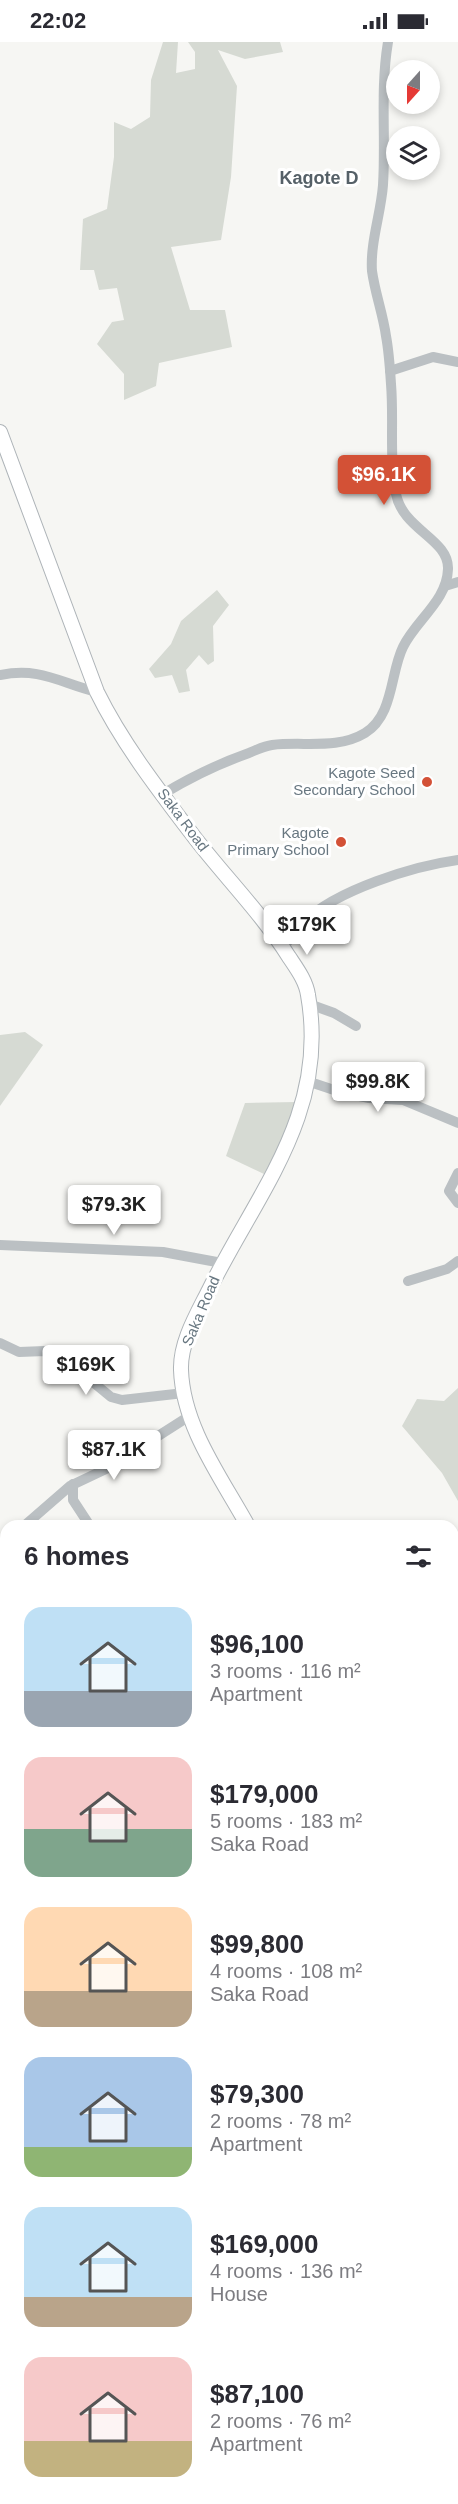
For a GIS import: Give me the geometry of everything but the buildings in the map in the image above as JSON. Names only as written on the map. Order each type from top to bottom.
[{"type":"main road","name":"Saka Road","points":[[0,432],[97,692],[109,716],[163,794],[283,947],[302,977],[309,1004],[313,1046],[294,1133],[222,1263],[187,1337],[181,1359],[184,1393],[190,1415],[201,1441],[245,1520]]},
{"type":"street","points":[[163,794],[193,775],[270,745],[310,745],[346,741],[367,732],[379,719],[392,688],[401,650],[445,586],[448,569],[443,551],[407,519],[397,498],[392,453],[394,413],[390,371],[386,336],[372,269],[385,157],[383,91],[388,42]]},
{"type":"street","points":[[390,371],[433,357],[445,357],[458,362]]},
{"type":"street","points":[[445,586],[458,582]]},
{"type":"street","points":[[0,675],[45,674],[76,687],[97,692]]},
{"type":"street","points":[[283,947],[304,921],[341,897],[428,864],[458,860]]},
{"type":"street","points":[[309,1004],[334,1012],[356,1026]]},
{"type":"street","points":[[307,1081],[340,1092],[369,1098],[404,1100],[458,1123]]},
{"type":"street","points":[[458,1173],[449,1191],[458,1203]]},
{"type":"street","points":[[0,1245],[163,1252],[222,1263]]},
{"type":"street","points":[[408,1281],[447,1269],[458,1261]]},
{"type":"street","points":[[0,1343],[20,1352],[45,1351],[77,1370],[111,1397],[122,1400],[184,1393]]},
{"type":"street","points":[[30,1520],[73,1484],[108,1468],[190,1415]]},
{"type":"street","points":[[73,1484],[73,1500],[86,1520]]},
{"type":"shaded area","points":[[163,42],[178,42],[176,73],[195,69],[195,52],[188,42],[280,42],[283,52],[245,59],[218,50],[237,86],[231,177],[221,240],[171,247],[190,310],[225,310],[232,347],[159,363],[156,386],[124,400],[124,374],[97,344],[112,322],[124,320],[117,288],[99,290],[94,270],[80,270],[83,219],[107,209],[114,157],[114,122],[131,129],[150,117],[151,80]]},
{"type":"shaded area","points":[[217,590],[229,605],[213,626],[214,661],[208,665],[199,655],[186,670],[190,691],[179,693],[172,675],[155,678],[149,669],[171,644],[181,621]]},
{"type":"shaded area","points":[[25,1032],[43,1045],[0,1106],[0,1035]]},
{"type":"shaded area","points":[[296,1102],[289,1127],[264,1174],[226,1156],[245,1103]]},
{"type":"shaded area","points":[[458,1388],[458,1501],[442,1473],[402,1426],[417,1399],[444,1401]]},
{"type":"place","name":"Kagote Seed Secondary School","points":[[427,782]]},
{"type":"place","name":"Kagote Primary School","points":[[341,842]]},
{"type":"district","name":"Kagote D","points":[[319,178]]}]
